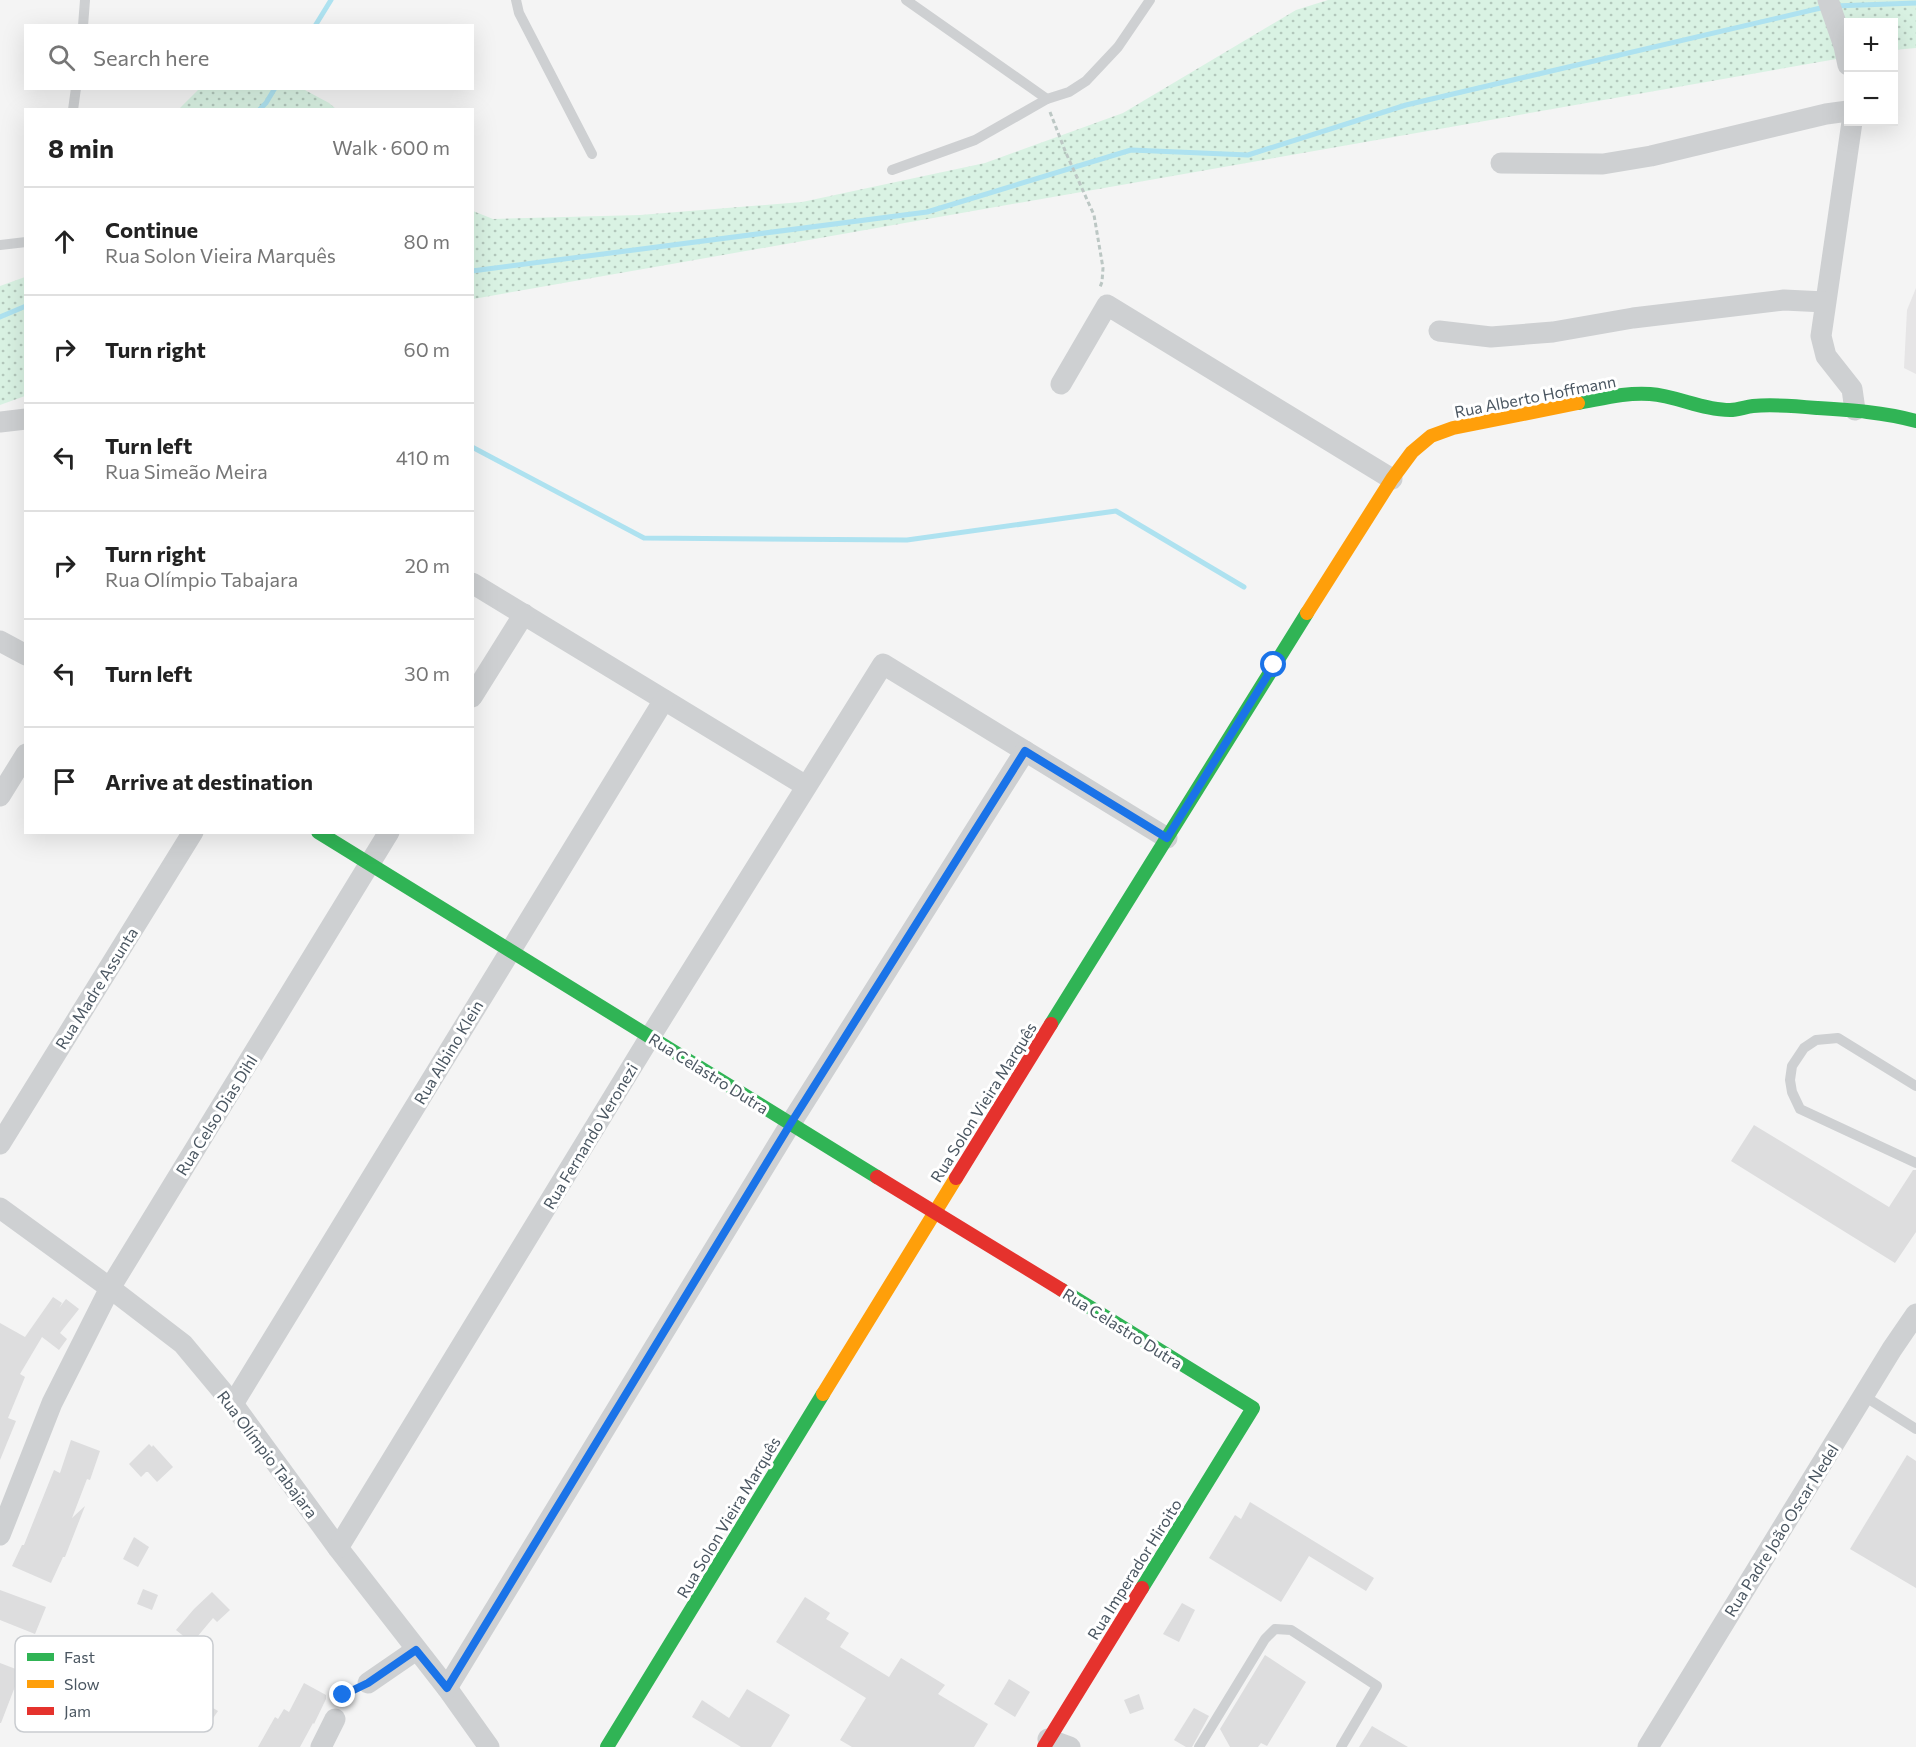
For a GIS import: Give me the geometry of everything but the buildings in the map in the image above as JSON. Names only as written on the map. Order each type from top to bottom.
[{"type":"street","points":[[1828,0],[1844,46]]},
{"type":"street","points":[[1501,163],[1603,164],[1651,156],[1844,112]]},
{"type":"street","points":[[1851,126],[1821,336],[1826,356],[1852,389],[1855,410]]},
{"type":"street","points":[[1439,331],[1491,337],[1553,332],[1633,318],[1784,300],[1825,302]]},
{"type":"street","points":[[1061,384],[1107,305],[1392,478]]},
{"type":"street","name":"Rua Alberto Hoffmann","points":[[1392,478],[1412,452],[1431,436],[1453,428],[1610,397],[1649,394],[1732,410],[1752,406],[1788,406],[1855,410],[1899,416],[1916,421]]},
{"type":"street","points":[[0,422],[24,419]]},
{"type":"street","name":"Rua Solon Vieira Marquês","points":[[607,1747],[934,1211],[1392,478]]},
{"type":"street","points":[[474,584],[806,786]]},
{"type":"street","points":[[474,694],[524,614]]},
{"type":"street","points":[[0,641],[24,654]]},
{"type":"street","name":"Rua Fernando Veronezi","points":[[339,1548],[650,1037],[883,664],[1025,751]]},
{"type":"street","name":"Rua Albino Klein","points":[[233,1404],[664,700]]},
{"type":"street","points":[[447,1688],[791,1123],[1025,751],[1167,838]]},
{"type":"street","points":[[0,796],[24,757]]},
{"type":"street","name":"Rua Madre Assunta","points":[[0,1144],[192,834]]},
{"type":"street","name":"Rua Celastro Dutra","points":[[321,834],[1253,1408]]},
{"type":"street","name":"Rua Celso Dias Dihl","points":[[0,1535],[52,1403],[110,1288],[388,834]]},
{"type":"street","name":"Rua Olímpio Tabajara","points":[[0,1208],[183,1344],[233,1404],[489,1747]]},
{"type":"street","name":"Rua Padre João Oscar Nedel","points":[[1648,1747],[1916,1314]]},
{"type":"street","name":"Rua Imperador Hiroito","points":[[1046,1743],[1253,1408]]},
{"type":"street","points":[[368,1683],[416,1650]]},
{"type":"street","points":[[321,1747],[335,1719]]},
{"type":"street","points":[[1046,1743],[1070,1747]]},
{"type":"lane","points":[[83,24],[86,0]]},
{"type":"lane","points":[[516,0],[519,13],[592,154]]},
{"type":"lane","points":[[906,0],[1047,99]]},
{"type":"lane","points":[[892,170],[975,140],[1047,99],[1069,92],[1086,81],[1118,47],[1150,0]]},
{"type":"lane","points":[[73,108],[75,90]]},
{"type":"lane","points":[[0,245],[24,242]]},
{"type":"lane","points":[[1916,1086],[1838,1038],[1816,1040],[1804,1048],[1791,1066],[1792,1092],[1800,1109],[1916,1163]]},
{"type":"lane","points":[[1864,1396],[1916,1429]]},
{"type":"lane","points":[[1199,1747],[1265,1639],[1275,1629],[1291,1630],[1377,1686],[1341,1747]]},
{"type":"path","points":[[1047,99],[1052,121],[1094,215],[1103,268],[1102,282],[1098,291]]},
{"type":"path","points":[[335,1719],[339,1698],[368,1683]]},
{"type":"shaded area","points":[[1916,288],[1916,374],[1904,368],[1907,310]]},
{"type":"green space","points":[[1328,0],[1916,0],[1916,48],[1898,50],[1898,18],[1844,18],[1844,58],[474,299],[474,211],[493,219],[640,215],[802,202],[985,163],[1123,113],[1296,10]]},
{"type":"green space","points":[[198,90],[305,90],[335,108],[180,108]]},
{"type":"green space","points":[[24,277],[24,396],[0,405],[0,286]]},
{"type":"waterway","points":[[316,24],[331,0]]},
{"type":"waterway","points":[[1834,6],[1916,3]]},
{"type":"waterway","points":[[474,271],[927,212],[1131,150],[1248,155],[1406,105],[1825,7]]},
{"type":"waterway","points":[[261,108],[274,90]]},
{"type":"waterway","points":[[0,317],[24,307]]},
{"type":"waterway","points":[[474,448],[644,538],[907,540],[1116,511],[1244,587]]},
{"type":"traffic: fast","points":[[1578,403],[1623,395],[1650,394],[1720,409],[1733,410],[1750,406],[1777,405],[1867,412],[1916,421]]},
{"type":"traffic: fast","points":[[1051,1024],[1307,613]]},
{"type":"traffic: fast","points":[[321,834],[877,1177]]},
{"type":"traffic: fast","points":[[1062,1290],[1253,1408],[1142,1588]]},
{"type":"traffic: fast","points":[[607,1747],[823,1394]]},
{"type":"traffic: slow","points":[[1307,613],[1392,479],[1412,452],[1431,436],[1453,428],[1578,403]]},
{"type":"traffic: slow","points":[[823,1394],[956,1178]]},
{"type":"traffic: jam","points":[[956,1178],[1051,1024]]},
{"type":"traffic: jam","points":[[877,1177],[1062,1290]]},
{"type":"traffic: jam","points":[[1044,1747],[1142,1588]]},
{"type":"route","points":[[343,1695],[368,1683],[416,1650],[447,1688],[791,1123],[1025,751],[1167,838],[1274,665]]}]
